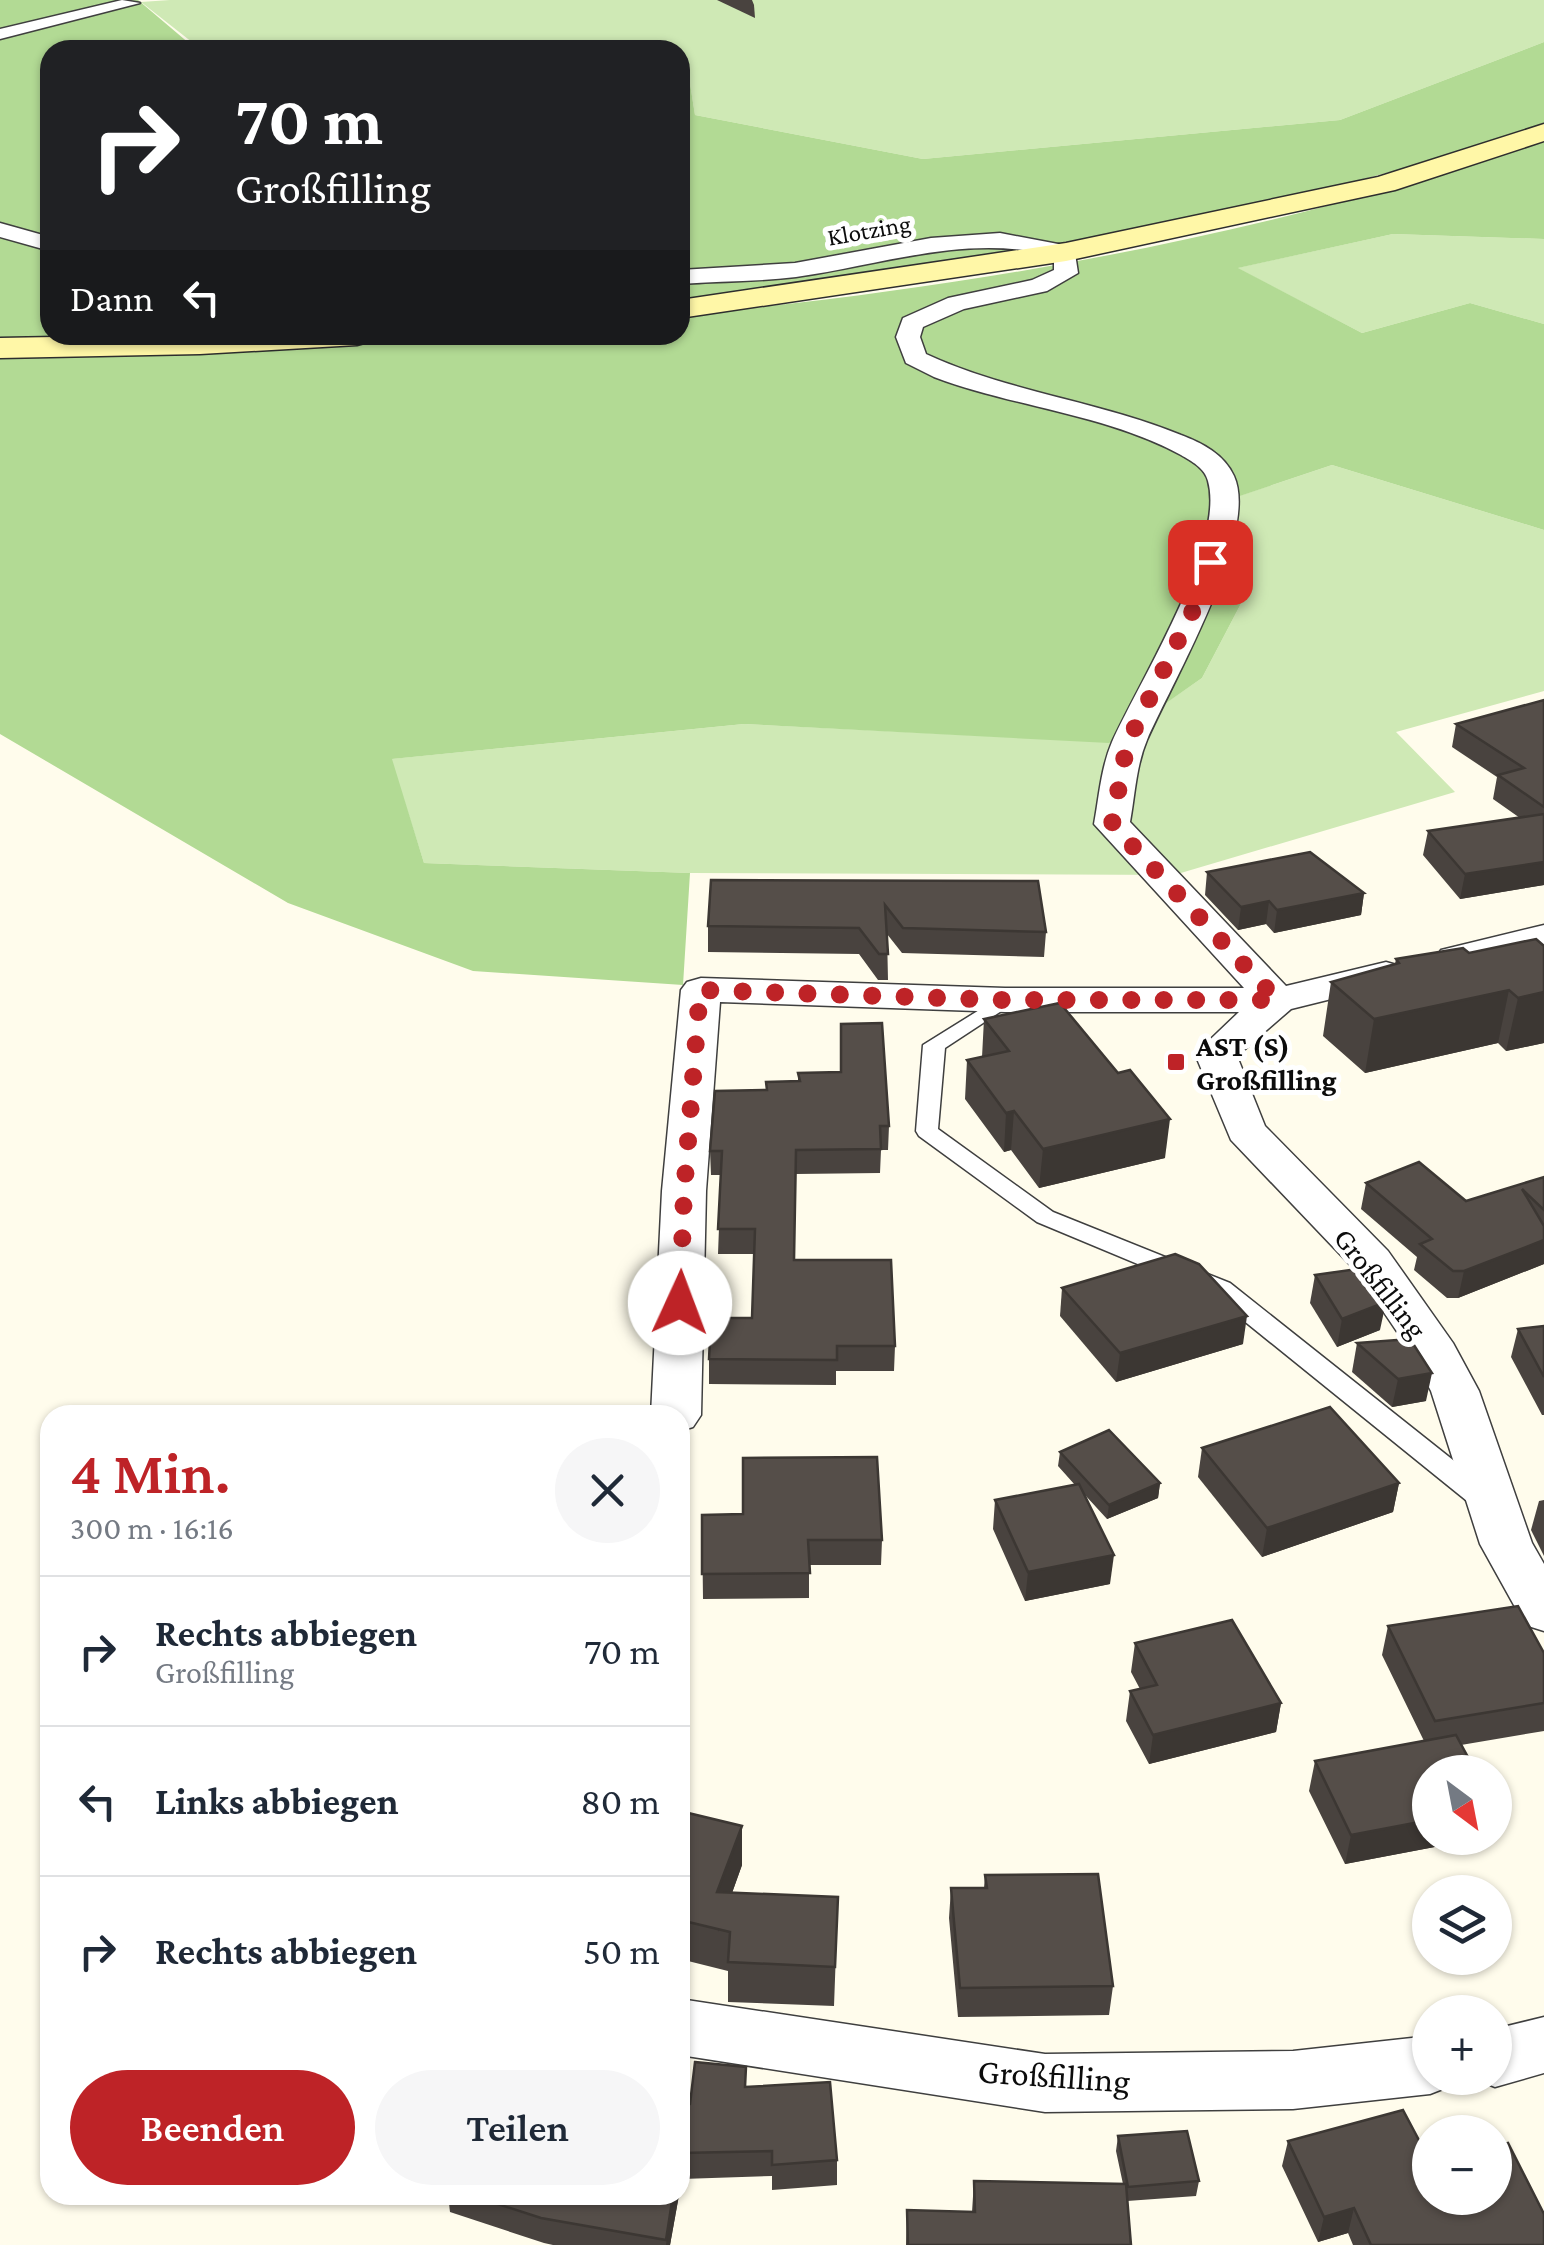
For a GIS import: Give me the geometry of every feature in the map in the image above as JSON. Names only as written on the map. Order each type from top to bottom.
[{"type":"main road","points":[[690,308],[1066,252],[1385,184],[1544,132]]},
{"type":"main road","points":[[0,348],[150,345]]},
{"type":"street","points":[[0,34],[127,2],[156,1]]},
{"type":"street","points":[[0,230],[40,241]]},
{"type":"street","name":"Klotzing","points":[[690,276],[792,270],[974,240],[1039,242],[1066,252]]},
{"type":"street","points":[[1066,252],[1066,273],[1039,286],[957,304],[912,323],[908,337],[915,358],[950,376],[1155,434],[1202,454],[1221,477],[1227,500],[1201,594],[1127,744],[1112,824],[1277,1000]]},
{"type":"street","name":"Großfilling","points":[[676,1405],[684,1192],[700,990],[1005,1000],[1277,1000],[1544,936]]},
{"type":"street","name":"Großfilling","points":[[1277,1000],[1216,1054],[1246,1131],[1372,1261],[1428,1343],[1454,1390],[1506,1544],[1544,1610]]},
{"type":"street","name":"Großfilling","points":[[690,2029],[1046,2083],[1293,2080],[1412,2067]]},
{"type":"street","points":[[1512,2054],[1544,2046]]},
{"type":"lane","points":[[1005,1000],[934,1044],[927,1131],[1045,1217],[1221,1288],[1494,1508]]},
{"type":"green space","points":[[0,0],[138,0],[185,40],[40,40],[40,337],[0,338]]},
{"type":"green space","points":[[1544,0],[1544,42],[1340,120],[923,159],[695,115],[690,40],[189,40],[141,2]]},
{"type":"green space","points":[[1544,42],[1544,123],[1442,158],[1330,188],[1002,259],[690,300],[690,83],[695,115],[923,159],[1340,120]]},
{"type":"green space","points":[[1544,141],[1544,239],[1393,234],[1238,268],[1362,333],[1470,303],[1544,324],[1544,530],[1332,465],[1228,500],[1246,594],[1202,678],[1109,743],[744,724],[392,759],[424,863],[690,873],[683,985],[473,971],[288,903],[0,734],[0,354],[116,354],[279,345],[690,345],[690,314],[898,290],[1117,253],[1226,231],[1440,174]]},
{"type":"green space","points":[[1393,234],[1544,239],[1544,324],[1470,303],[1362,333],[1237,268]]},
{"type":"green space","points":[[1332,465],[1544,530],[1544,691],[1396,732],[1455,792],[1174,875],[690,873],[424,863],[391,759],[744,724],[1109,742],[1202,678],[1246,594],[1227,500]]},
{"type":"building","points":[[1544,700],[1544,807],[1498,775],[1524,768],[1456,724]]},
{"type":"building","points":[[1544,814],[1544,862],[1465,874],[1428,831]]},
{"type":"building","points":[[1310,852],[1364,893],[1277,910],[1269,901],[1241,907],[1207,872]]},
{"type":"building","points":[[711,880],[1038,881],[1046,932],[903,928],[885,905],[888,954],[879,954],[859,928],[708,926]]},
{"type":"building","points":[[1536,939],[1544,946],[1544,992],[1518,998],[1509,990],[1374,1019],[1331,982],[1399,963],[1396,959],[1463,948],[1469,953]]},
{"type":"building","points":[[1060,1003],[1118,1073],[1130,1070],[1170,1119],[1043,1149],[1014,1111],[1006,1113],[967,1060],[1009,1051],[984,1019]]},
{"type":"building","points":[[882,1023],[889,1126],[880,1126],[881,1149],[796,1150],[794,1260],[891,1260],[895,1346],[837,1346],[837,1360],[709,1359],[711,1318],[752,1318],[755,1229],[718,1229],[722,1151],[710,1151],[715,1091],[767,1090],[766,1082],[800,1081],[798,1073],[841,1072],[841,1024]]},
{"type":"building","points":[[1419,1162],[1466,1201],[1544,1177],[1544,1210],[1522,1189],[1544,1226],[1544,1240],[1464,1271],[1453,1271],[1420,1244],[1432,1239],[1366,1183]]},
{"type":"building","points":[[1175,1254],[1199,1264],[1247,1316],[1120,1353],[1062,1288]]},
{"type":"building","points":[[1364,1268],[1386,1302],[1342,1319],[1315,1275]]},
{"type":"building","points":[[1544,1326],[1544,1377],[1518,1329]]},
{"type":"building","points":[[1410,1339],[1432,1373],[1398,1379],[1357,1343]]},
{"type":"building","points":[[1330,1407],[1399,1483],[1267,1528],[1202,1448]]},
{"type":"building","points":[[1109,1430],[1160,1483],[1109,1505],[1060,1452]]},
{"type":"building","points":[[877,1457],[882,1540],[808,1540],[810,1573],[702,1574],[702,1515],[743,1514],[743,1458]]},
{"type":"building","points":[[1079,1484],[1114,1555],[1028,1572],[995,1500]]},
{"type":"building","points":[[1518,1606],[1544,1653],[1544,1703],[1435,1721],[1388,1626]]},
{"type":"building","points":[[1232,1620],[1281,1703],[1153,1735],[1130,1691],[1157,1685],[1135,1643]]},
{"type":"building","points":[[1456,1735],[1467,1755],[1412,1755],[1412,1823],[1351,1835],[1315,1761]]},
{"type":"building","points":[[690,1813],[742,1826],[717,1892],[838,1897],[835,1967],[728,1962],[730,1932],[690,1922]]},
{"type":"building","points":[[1098,1874],[1113,1986],[960,1988],[951,1888],[987,1888],[985,1875]]},
{"type":"building","points":[[695,2062],[746,2067],[745,2087],[830,2082],[837,2160],[772,2165],[772,2151],[690,2153]]},
{"type":"building","points":[[1403,2110],[1412,2127],[1412,2215],[1512,2215],[1512,2151],[1544,2214],[1544,2245],[1371,2245],[1354,2208],[1324,2217],[1288,2141]]},
{"type":"building","points":[[1187,2131],[1199,2181],[1128,2187],[1118,2136]]},
{"type":"building","points":[[974,2181],[1126,2184],[1131,2245],[908,2245],[907,2210],[975,2212]]},
{"type":"building","points":[[501,2205],[671,2205],[666,2240],[541,2218]]},
{"type":"place","name":"AST (S) Großfilling","points":[[1176,1062]]},
{"type":"route","points":[[680,1303],[684,1192],[700,990],[1005,1000],[1277,1000],[1112,824],[1127,744],[1201,594],[1210,562]]}]
